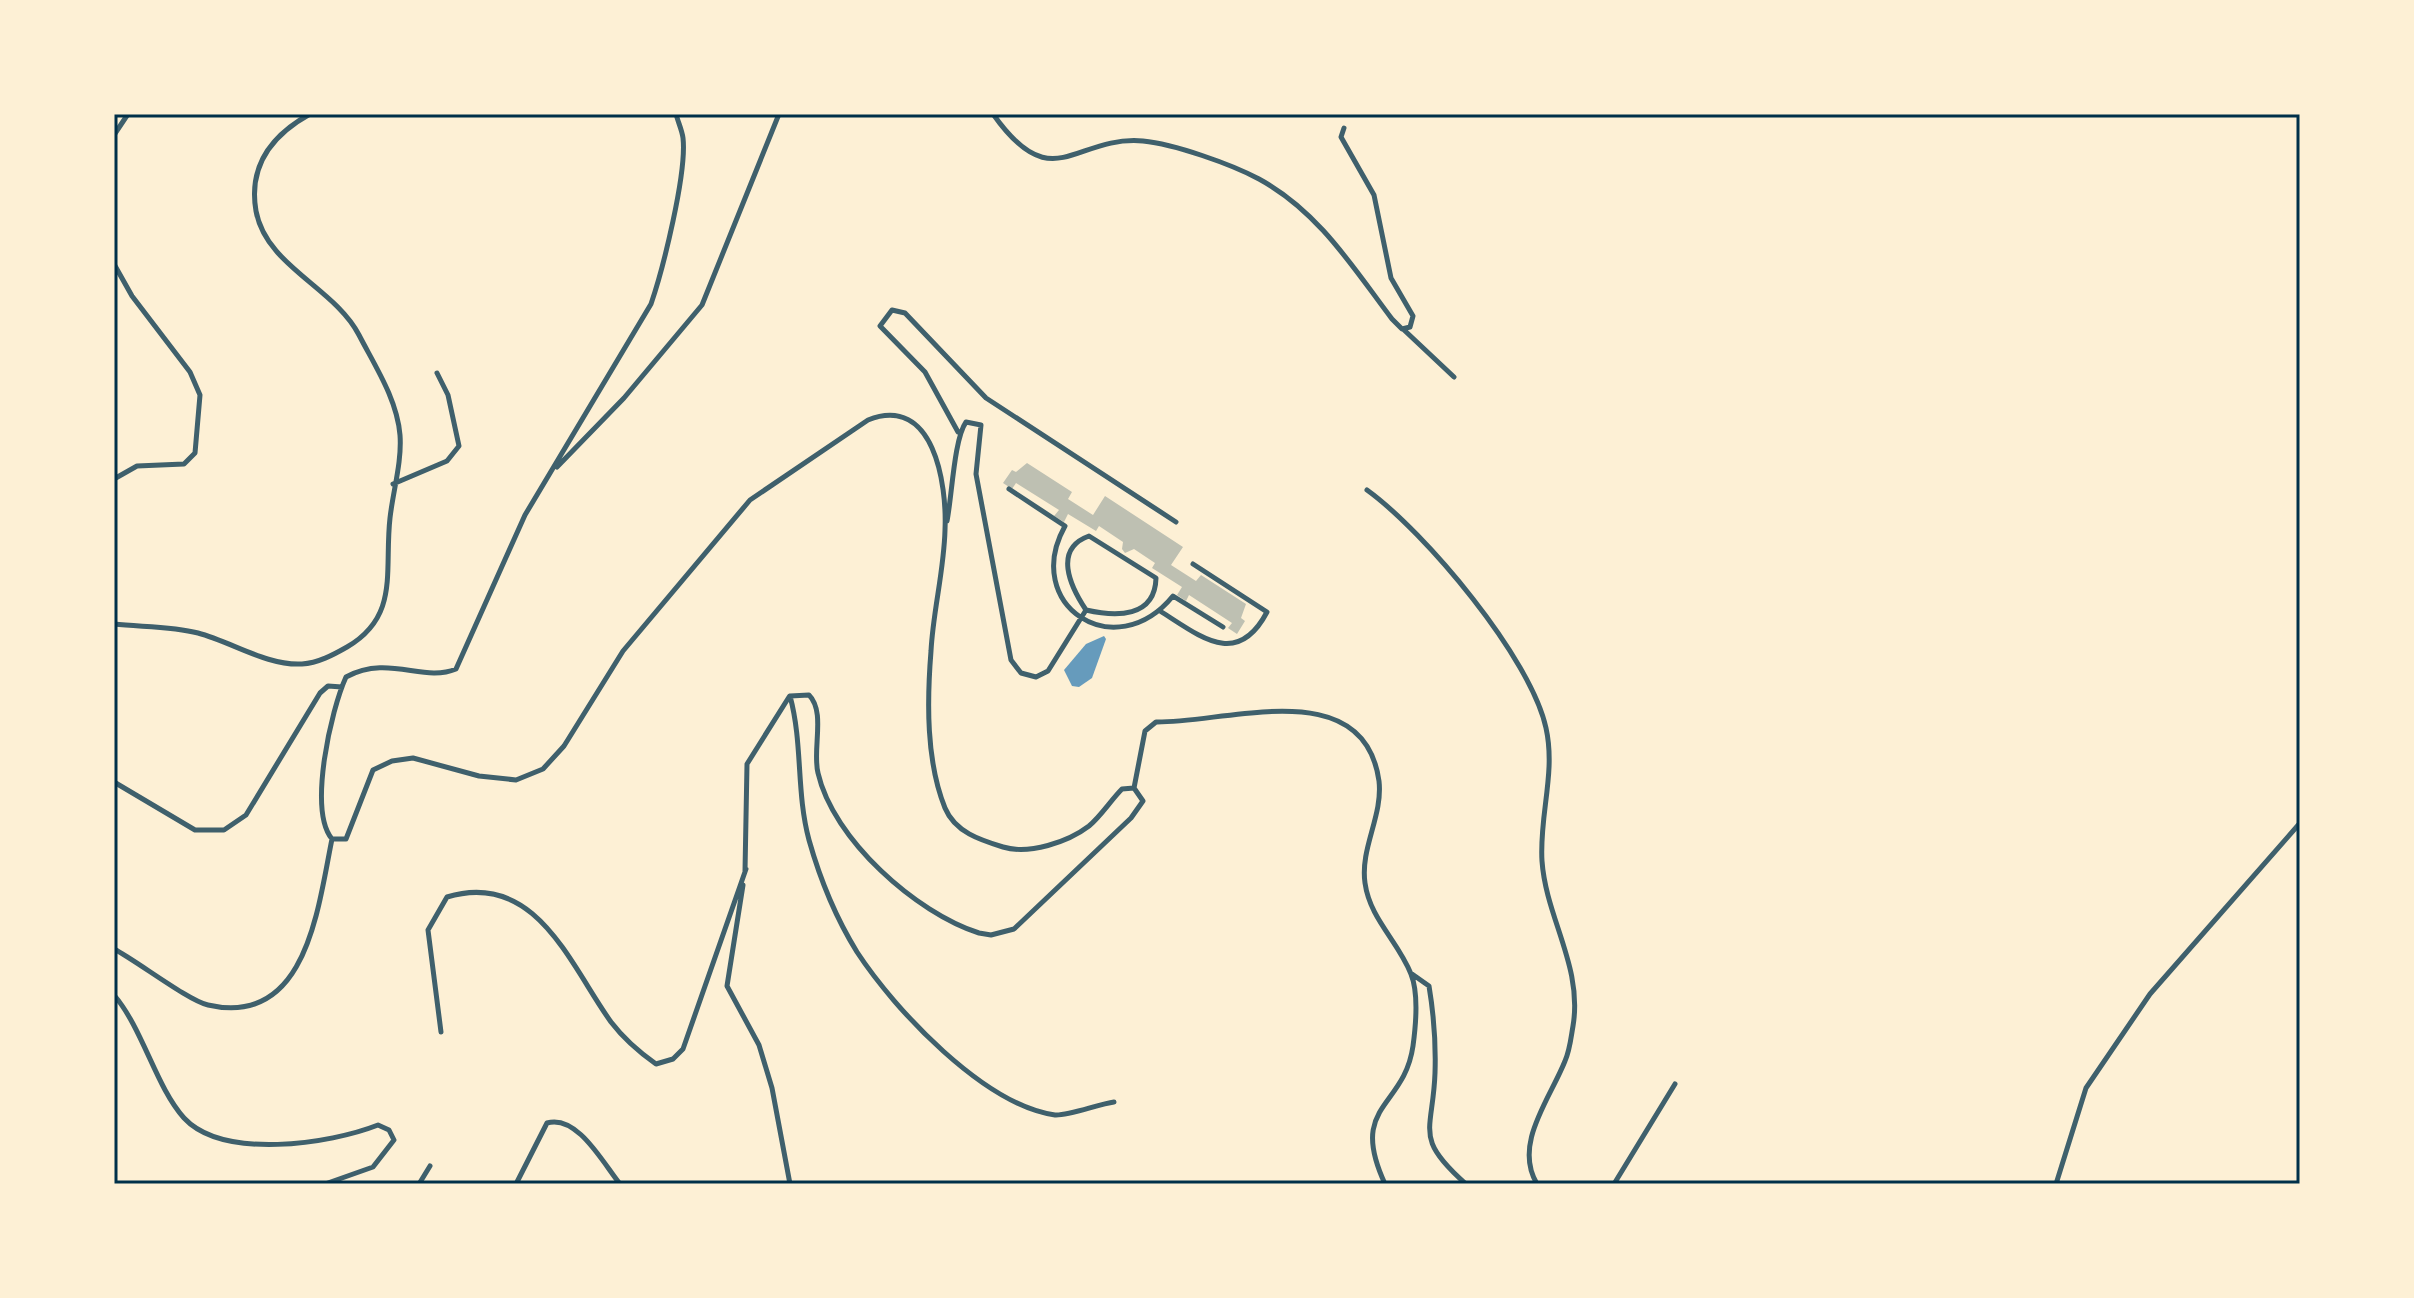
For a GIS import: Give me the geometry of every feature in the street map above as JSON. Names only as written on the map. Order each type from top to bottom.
[{"type":"street","points":[[114,135],[128,114]]},
{"type":"street","points":[[114,624],[196,632],[281,663],[303,664],[329,657],[377,624],[386,601],[393,484],[400,435],[394,407],[355,326],[332,299],[283,257],[266,236],[256,213],[256,170],[269,145],[310,114]]},
{"type":"street","points":[[676,114],[683,138],[681,161],[662,272],[651,304],[525,515],[456,669],[446,673],[381,665],[346,677],[329,735],[321,809],[323,829],[332,839],[346,839],[373,770],[392,761],[413,758],[479,776],[516,780],[543,769],[564,746],[623,651],[750,500],[868,420],[888,415],[908,419],[927,434],[934,448],[946,526]]},
{"type":"street","points":[[551,473],[613,409],[702,305],[779,114]]},
{"type":"street","points":[[993,114],[1028,152],[1055,160],[1142,141],[1177,149],[1256,178],[1291,199],[1321,225],[1402,329],[1454,377]]},
{"type":"street","points":[[1344,128],[1341,137],[1374,195],[1391,278],[1413,316],[1410,327],[1402,329]]},
{"type":"street","points":[[114,264],[132,296],[190,372],[200,395],[195,453],[184,464],[137,466],[114,479]]},
{"type":"street","points":[[1134,788],[1122,789],[1089,826],[1056,843],[1016,851],[977,839],[960,828],[946,809],[931,749],[931,651],[946,526],[955,479],[958,433],[925,372],[880,326],[892,310],[905,313],[986,398],[1176,522]]},
{"type":"street","points":[[393,484],[447,461],[459,446],[448,395],[437,373]]},
{"type":"street","points":[[958,433],[966,422],[981,425],[976,474],[1011,660],[1021,673],[1036,677],[1048,671],[1086,610]]},
{"type":"street","points":[[1009,489],[1065,526],[1054,550],[1054,583],[1081,618],[1103,627],[1124,629],[1160,611],[1173,596],[1223,627]]},
{"type":"street","points":[[1367,490],[1392,509],[1430,549],[1513,654],[1532,687],[1546,729],[1550,775],[1542,862],[1575,988],[1567,1057],[1529,1145],[1529,1171],[1537,1184]]},
{"type":"street","points":[[1089,536],[1156,578],[1156,590],[1140,609],[1110,616],[1086,610],[1066,569],[1071,548],[1077,540],[1089,536]]},
{"type":"street","points":[[1160,611],[1213,644],[1242,641],[1257,631],[1267,612],[1193,564]]},
{"type":"street","points":[[114,782],[195,830],[224,830],[246,815],[320,693],[328,686],[342,687]]},
{"type":"street","points":[[790,696],[809,695],[816,704],[817,770],[824,793],[845,831],[909,895],[965,929],[979,933],[1003,934],[1014,929],[1131,818],[1143,801],[1134,788],[1145,731],[1156,722],[1301,710],[1330,715],[1349,727],[1367,749],[1379,782],[1376,812],[1364,855],[1365,883],[1374,916],[1412,974],[1429,986],[1436,1026],[1435,1078],[1427,1124],[1431,1142],[1441,1160],[1466,1184]]},
{"type":"street","points":[[790,696],[747,764],[746,869],[727,986],[759,1045],[772,1088],[790,1184]]},
{"type":"street","points":[[790,696],[799,731],[799,797],[810,842],[832,904],[858,953],[921,1029],[963,1069],[1004,1096],[1059,1115],[1114,1102]]},
{"type":"street","points":[[2056,1184],[2086,1088],[2150,994],[2300,823]]},
{"type":"street","points":[[114,949],[206,1005],[248,1008],[278,993],[312,939],[332,839]]},
{"type":"street","points":[[441,1032],[428,930],[447,897],[470,890],[502,894],[527,911],[566,947],[612,1022],[635,1049],[656,1064],[673,1059],[683,1049],[746,869]]},
{"type":"street","points":[[1385,1184],[1371,1143],[1372,1125],[1413,1049],[1416,1007],[1412,974]]},
{"type":"street","points":[[114,995],[184,1118],[211,1139],[307,1142],[353,1135],[378,1125],[389,1130],[394,1140],[373,1167],[325,1184]]},
{"type":"street","points":[[1614,1184],[1675,1084]]},
{"type":"street","points":[[516,1184],[547,1123],[557,1120],[572,1125],[620,1184]]},
{"type":"street","points":[[419,1184],[430,1166]]},
{"type":"water","points":[[1104,636],[1106,639],[1092,678],[1079,687],[1072,686],[1064,670],[1086,644]]},
{"type":"building","points":[[1027,463],[1072,492],[1068,499],[1093,515],[1105,496],[1183,547],[1171,565],[1196,581],[1201,575],[1246,604],[1241,618],[1245,621],[1237,634],[1228,628],[1232,623],[1189,595],[1186,601],[1177,595],[1182,587],[1152,568],[1155,563],[1134,549],[1125,553],[1123,542],[1099,526],[1096,531],[1068,514],[1064,522],[1054,516],[1059,510],[1016,483],[1012,489],[1003,483],[1012,470],[1016,472]]}]
